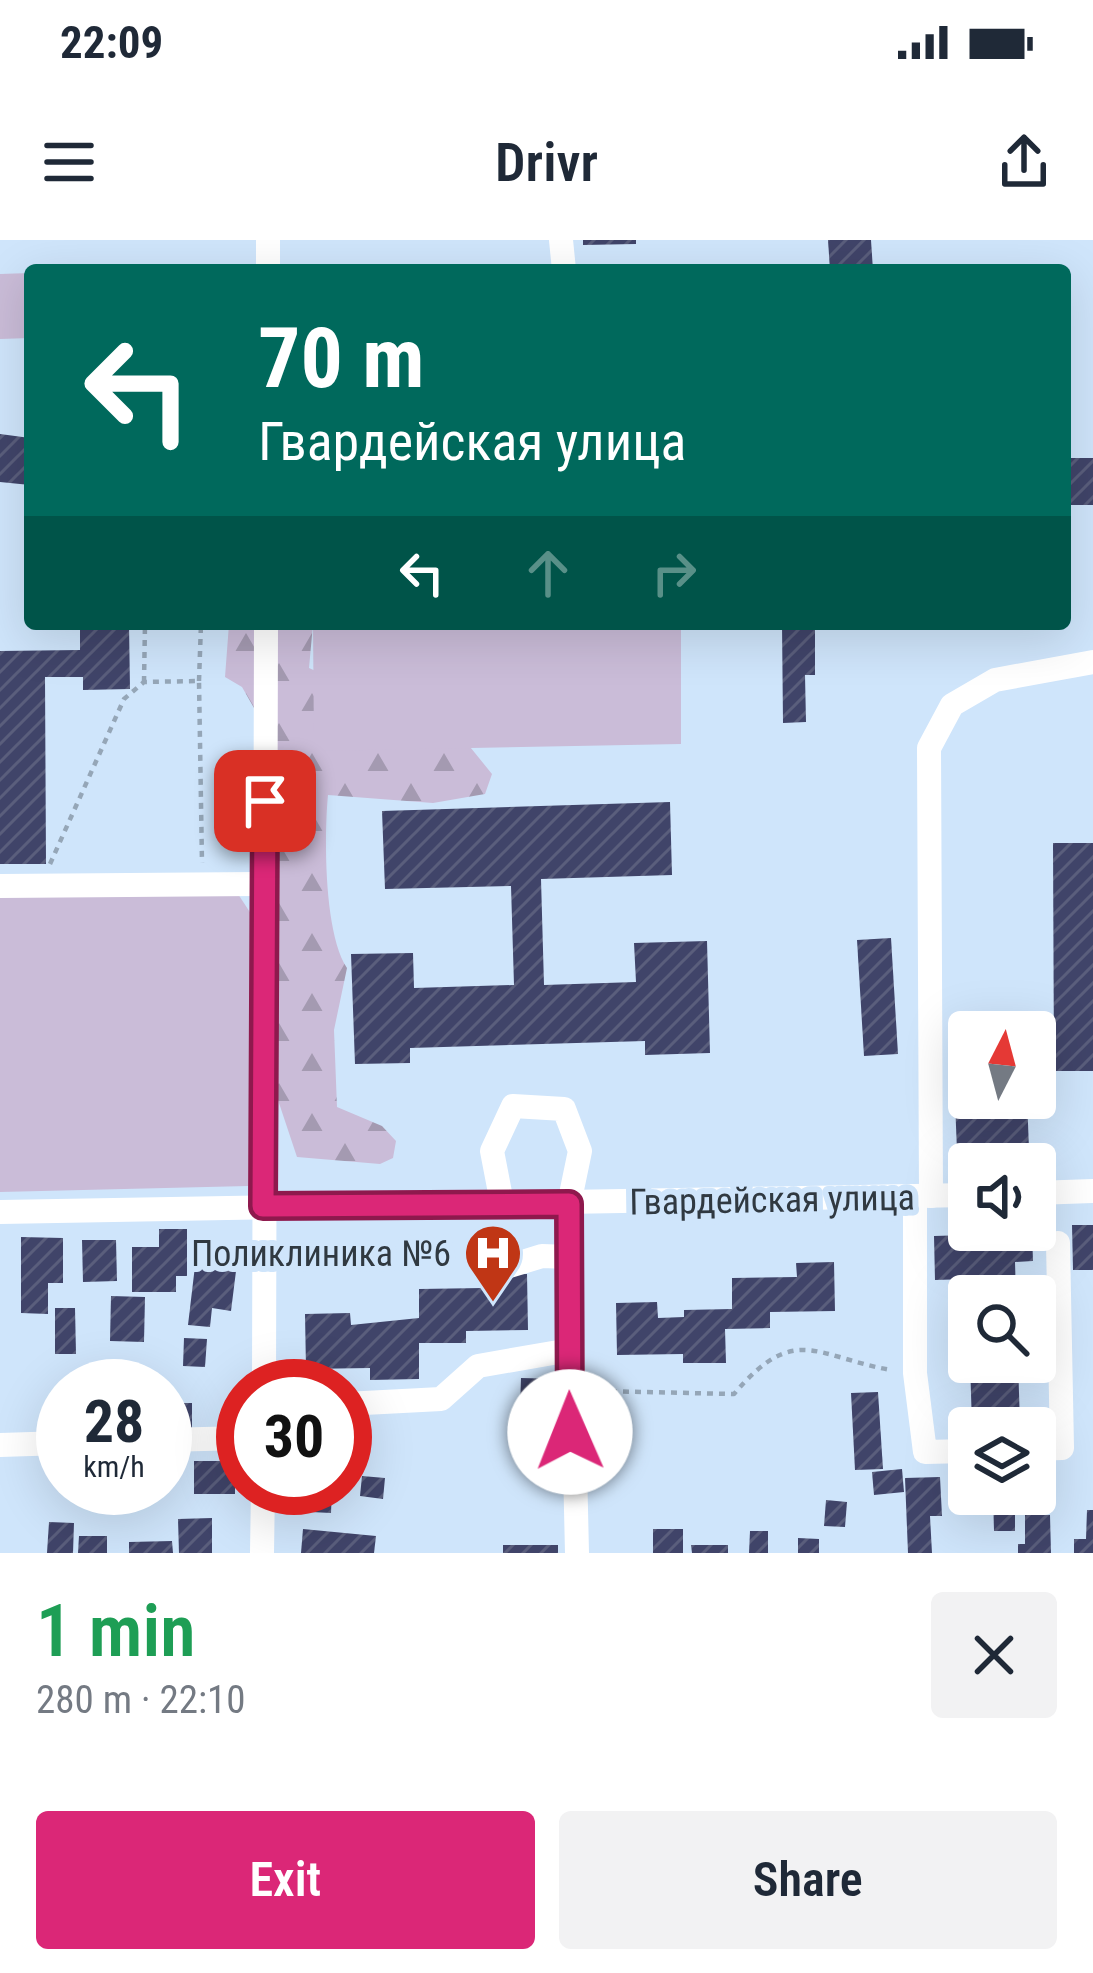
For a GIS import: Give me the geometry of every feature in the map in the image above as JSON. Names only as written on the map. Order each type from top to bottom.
[{"type":"street","points":[[264,1359],[266,630]]},
{"type":"street","points":[[948,1451],[925,1452],[915,1373],[923,1196],[929,748],[952,705],[995,680],[1093,662]]},
{"type":"street","points":[[0,886],[264,884]]},
{"type":"street","points":[[502,1203],[492,1151],[513,1106],[564,1109],[580,1151],[569,1204],[569,1389],[577,1553]]},
{"type":"street","points":[[1056,1192],[1093,1191]]},
{"type":"street","name":"Гвардейская улица","points":[[0,1212],[948,1195]]},
{"type":"street","points":[[1056,1448],[1062,1448],[1058,1243]]},
{"type":"street","points":[[503,1268],[542,1256],[569,1257]]},
{"type":"street","points":[[372,1403],[442,1399],[478,1366],[570,1350]]},
{"type":"street","points":[[0,1445],[36,1444]]},
{"type":"street","points":[[262,1553],[263,1515]]},
{"type":"path","points":[[144,682],[145,630]]},
{"type":"path","points":[[201,630],[202,885]]},
{"type":"path","points":[[40,886],[124,700],[144,682],[200,681]]},
{"type":"path","points":[[569,1389],[717,1397],[734,1394],[764,1360],[795,1350],[832,1351],[864,1364],[915,1373]]},
{"type":"green space","points":[[24,273],[24,338],[0,339],[0,274]]},
{"type":"green space","points":[[229,630],[312,630],[309,668],[462,737],[492,774],[485,794],[433,803],[328,795],[330,909],[347,968],[334,1030],[337,1107],[382,1126],[396,1141],[393,1158],[380,1164],[297,1157],[263,1055],[279,851],[254,708],[242,687],[225,677]]},
{"type":"green space","points":[[313,630],[681,630],[681,744],[314,751]]},
{"type":"green space","points":[[238,894],[255,920],[248,1186],[0,1192],[0,895]]},
{"type":"building","points":[[583,240],[636,240],[636,244],[583,245]]},
{"type":"building","points":[[828,240],[871,240],[873,264],[830,264]]},
{"type":"building","points":[[0,434],[24,437],[24,484],[0,482]]},
{"type":"building","points":[[1071,458],[1093,458],[1093,505],[1071,505]]},
{"type":"building","points":[[80,630],[129,630],[130,689],[83,690],[83,677],[45,677],[46,864],[0,864],[0,651],[80,650]]},
{"type":"building","points":[[782,630],[815,630],[815,675],[805,675],[806,722],[783,723]]},
{"type":"building","points":[[670,802],[672,875],[541,879],[544,985],[636,982],[634,943],[707,941],[710,1053],[645,1055],[645,1041],[410,1048],[410,1063],[355,1064],[351,954],[413,953],[414,988],[514,985],[511,886],[385,889],[382,811]]},
{"type":"building","points":[[1053,843],[1093,843],[1093,1071],[1056,1071]]},
{"type":"building","points":[[891,938],[898,1054],[864,1056],[857,940]]},
{"type":"building","points":[[956,1119],[1028,1119],[1029,1143],[957,1143]]},
{"type":"building","points":[[1072,1225],[1093,1225],[1093,1270],[1073,1270]]},
{"type":"building","points":[[159,1229],[187,1229],[187,1276],[176,1276],[176,1292],[132,1292],[132,1247],[159,1247]]},
{"type":"building","points":[[934,1236],[948,1236],[948,1251],[1033,1251],[1033,1261],[1015,1262],[1015,1275],[948,1275],[948,1280],[935,1280]]},
{"type":"building","points":[[21,1237],[63,1238],[63,1283],[48,1283],[48,1314],[21,1313]]},
{"type":"building","points":[[82,1240],[116,1240],[117,1281],[83,1282]]},
{"type":"building","points":[[834,1262],[835,1311],[770,1312],[770,1328],[725,1329],[726,1363],[683,1363],[683,1354],[617,1355],[616,1303],[657,1302],[658,1318],[684,1317],[684,1310],[732,1309],[732,1278],[797,1277],[796,1263]]},
{"type":"building","points":[[195,1266],[236,1271],[231,1311],[212,1308],[210,1327],[188,1325]]},
{"type":"building","points":[[527,1274],[528,1330],[466,1331],[466,1343],[419,1343],[419,1379],[372,1380],[372,1359],[306,1359],[305,1314],[350,1313],[351,1325],[419,1318],[419,1289],[483,1288],[483,1275]]},
{"type":"building","points":[[111,1296],[145,1297],[144,1342],[110,1341]]},
{"type":"building","points":[[55,1308],[75,1308],[76,1354],[55,1354]]},
{"type":"building","points":[[184,1338],[207,1339],[205,1367],[192,1366],[192,1359],[183,1359]]},
{"type":"building","points":[[521,1378],[560,1379],[559,1408],[520,1408]]},
{"type":"building","points":[[971,1383],[1019,1383],[1019,1407],[971,1407]]},
{"type":"building","points":[[878,1392],[883,1469],[855,1470],[851,1393]]},
{"type":"building","points":[[194,1461],[216,1461],[216,1494],[194,1494]]},
{"type":"building","points":[[902,1469],[904,1492],[874,1495],[872,1472]]},
{"type":"building","points":[[372,1477],[385,1478],[383,1499],[372,1498]]},
{"type":"building","points":[[940,1477],[942,1516],[930,1516],[932,1553],[908,1553],[905,1478]]},
{"type":"building","points":[[826,1500],[847,1502],[845,1527],[824,1526]]},
{"type":"building","points":[[1087,1510],[1093,1510],[1093,1553],[1074,1553],[1074,1539],[1086,1539]]},
{"type":"building","points":[[994,1515],[1015,1515],[1015,1531],[994,1531]]},
{"type":"building","points":[[1025,1515],[1050,1515],[1051,1553],[1018,1553],[1018,1544],[1025,1544]]},
{"type":"building","points":[[212,1518],[212,1553],[179,1553],[178,1519]]},
{"type":"building","points":[[49,1522],[74,1523],[73,1553],[47,1553]]},
{"type":"building","points":[[303,1529],[376,1536],[374,1553],[301,1553]]},
{"type":"building","points":[[653,1529],[683,1529],[683,1553],[653,1553]]},
{"type":"building","points":[[750,1531],[768,1531],[768,1553],[749,1553]]},
{"type":"building","points":[[79,1536],[107,1536],[107,1553],[78,1553]]},
{"type":"building","points":[[798,1538],[819,1539],[819,1553],[798,1553]]},
{"type":"building","points":[[172,1541],[173,1553],[129,1553],[129,1542]]},
{"type":"building","points":[[503,1545],[558,1545],[558,1553],[503,1553]]},
{"type":"building","points":[[691,1545],[728,1545],[728,1553],[692,1553]]},
{"type":"place","name":"Поликлиника №6","points":[[493,1304]]},
{"type":"route","points":[[265,801],[263,1206],[569,1204],[570,1432]]}]
